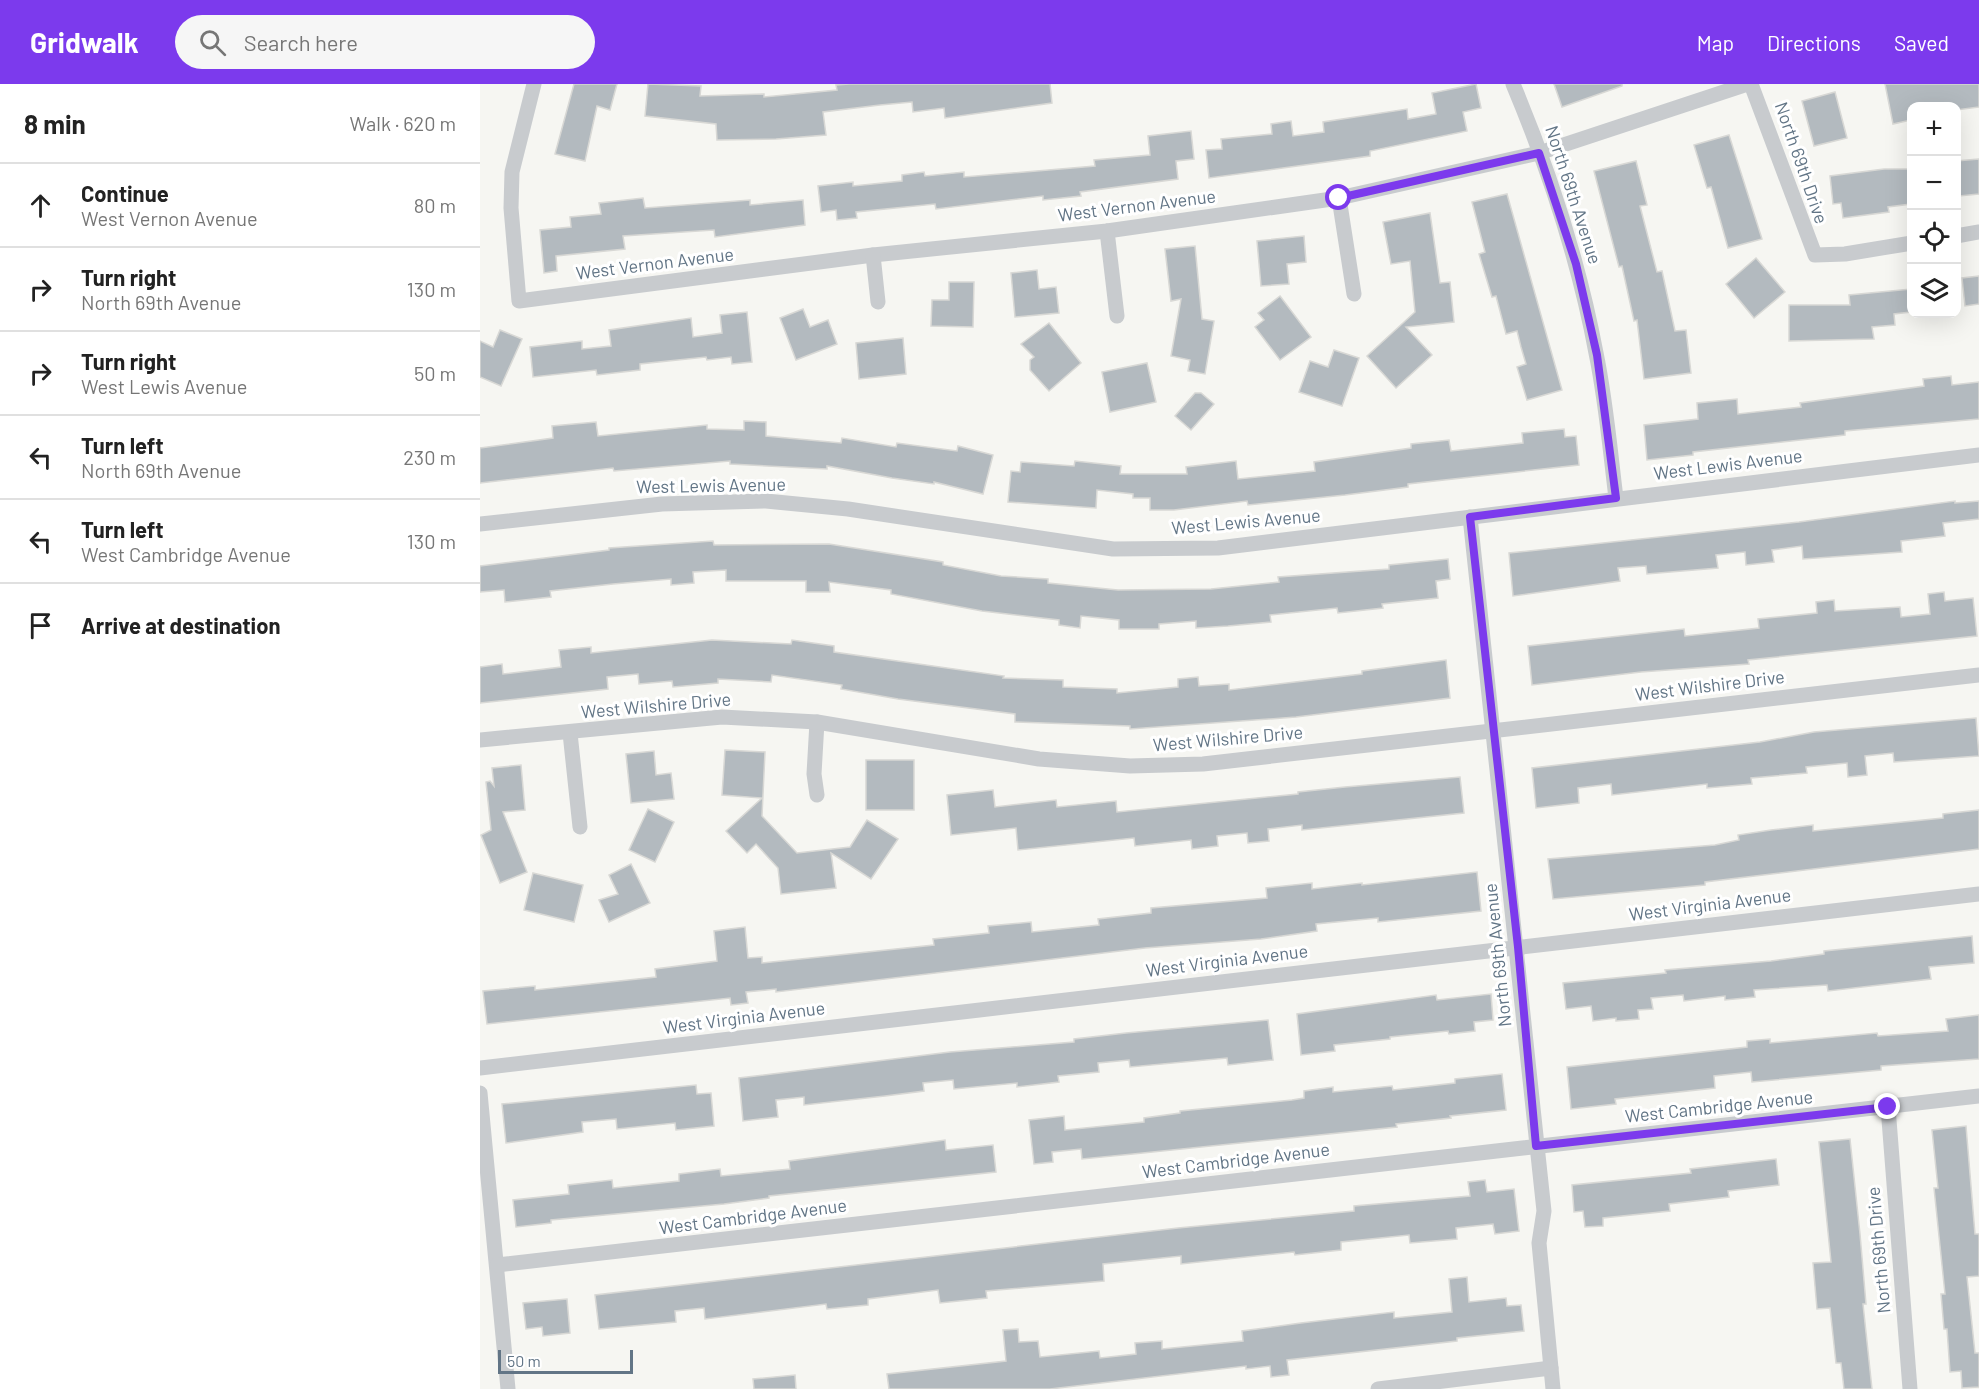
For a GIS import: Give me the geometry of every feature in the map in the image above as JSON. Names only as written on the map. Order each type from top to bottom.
[{"type":"street","name":"West Vernon Avenue","points":[[534,84],[512,172],[511,208],[519,301],[873,255],[1107,231],[1339,198],[1539,153],[1749,84]]},
{"type":"street","name":"North 69th Avenue","points":[[1513,84],[1576,264],[1594,343],[1616,498]]},
{"type":"street","name":"North 69th Drive","points":[[1749,84],[1815,255],[1845,254],[1907,244]]},
{"type":"street","points":[[1339,198],[1354,294]]},
{"type":"street","points":[[1107,231],[1117,316]]},
{"type":"street","points":[[1961,235],[1979,232]]},
{"type":"street","points":[[873,255],[878,302]]},
{"type":"street","name":"West Lewis Avenue","points":[[480,524],[662,504],[766,501],[848,509],[1113,549],[1218,548],[1979,455]]},
{"type":"street","name":"North 69th Avenue","points":[[1470,517],[1518,947],[1544,1211],[1539,1243],[1553,1389]]},
{"type":"street","name":"West Wilshire Drive","points":[[480,740],[722,717],[817,723],[1039,759],[1130,766],[1203,764],[1979,675]]},
{"type":"street","points":[[817,723],[814,774],[817,795]]},
{"type":"street","points":[[570,733],[580,827]]},
{"type":"street","name":"West Virginia Avenue","points":[[480,1068],[1979,894]]},
{"type":"street","points":[[480,1093],[508,1389]]},
{"type":"street","name":"West Cambridge Avenue","points":[[496,1265],[1979,1096]]},
{"type":"street","name":"North 69th Drive","points":[[1888,1107],[1910,1389]]},
{"type":"street","points":[[1378,1389],[1551,1368]]},
{"type":"building","points":[[574,84],[617,84],[610,110],[597,106],[585,161],[555,154]]},
{"type":"building","points":[[648,84],[701,86],[700,96],[764,94],[764,97],[837,90],[836,85],[849,84],[1050,84],[1052,103],[945,118],[944,108],[913,112],[912,102],[880,105],[823,112],[826,135],[717,140],[716,124],[645,116]]},
{"type":"building","points":[[1476,84],[1481,108],[1463,112],[1467,131],[1370,151],[1370,156],[1209,178],[1206,150],[1222,149],[1221,139],[1272,134],[1271,124],[1291,121],[1293,136],[1324,132],[1323,122],[1407,109],[1408,119],[1436,114],[1432,93]]},
{"type":"building","points":[[1554,84],[1622,84],[1622,86],[1562,107]]},
{"type":"building","points":[[1885,84],[1979,84],[1979,107],[1961,109],[1961,102],[1907,102],[1907,121],[1893,124]]},
{"type":"building","points":[[1835,92],[1847,138],[1814,146],[1802,101]]},
{"type":"building","points":[[1191,131],[1194,159],[1176,161],[1178,179],[1080,192],[1081,196],[1043,200],[1043,196],[936,209],[935,204],[856,212],[857,218],[837,220],[836,210],[821,212],[818,186],[853,182],[853,186],[902,181],[902,175],[924,172],[925,176],[964,172],[964,177],[1095,166],[1094,160],[1150,155],[1148,136]]},
{"type":"building","points":[[1729,135],[1762,239],[1728,248],[1711,187],[1707,188],[1694,145]]},
{"type":"building","points":[[1979,159],[1979,194],[1961,196],[1961,161]]},
{"type":"building","points":[[1636,161],[1647,205],[1640,206],[1657,272],[1662,271],[1675,331],[1686,330],[1691,373],[1644,379],[1637,320],[1634,321],[1622,266],[1619,267],[1594,171]]},
{"type":"building","points":[[1884,169],[1907,169],[1907,205],[1888,207],[1889,212],[1843,218],[1841,203],[1833,204],[1830,176]]},
{"type":"building","points":[[1507,194],[1562,390],[1527,400],[1517,367],[1526,364],[1517,331],[1506,334],[1496,296],[1492,297],[1479,254],[1485,252],[1472,202]]},
{"type":"building","points":[[643,198],[645,208],[750,200],[750,205],[803,200],[805,225],[715,237],[714,230],[623,236],[625,249],[556,256],[557,271],[544,273],[540,230],[571,227],[570,217],[601,214],[599,203]]},
{"type":"building","points":[[1430,213],[1440,283],[1450,282],[1454,322],[1406,327],[1432,355],[1396,388],[1367,356],[1415,312],[1410,261],[1391,264],[1383,222]]},
{"type":"building","points":[[1304,236],[1306,262],[1287,264],[1289,284],[1261,286],[1257,241]]},
{"type":"building","points":[[1195,246],[1202,319],[1214,321],[1205,374],[1188,371],[1190,360],[1171,356],[1181,299],[1171,301],[1165,249]]},
{"type":"building","points":[[1756,258],[1785,292],[1754,318],[1726,284]]},
{"type":"building","points":[[1037,270],[1039,289],[1056,287],[1059,313],[1015,317],[1011,273]]},
{"type":"building","points":[[1979,276],[1979,304],[1965,306],[1962,278]]},
{"type":"building","points":[[949,282],[974,282],[973,327],[931,326],[932,300],[949,300]]},
{"type":"building","points":[[1907,289],[1907,312],[1894,314],[1895,325],[1872,327],[1874,339],[1789,341],[1789,305],[1850,305],[1849,295]]},
{"type":"building","points":[[1280,296],[1311,337],[1280,360],[1255,327],[1264,320],[1258,313]]},
{"type":"building","points":[[803,309],[810,327],[828,320],[837,344],[796,360],[780,318]]},
{"type":"building","points":[[747,312],[752,362],[732,364],[731,357],[707,360],[706,357],[640,364],[640,370],[597,375],[596,370],[533,377],[530,347],[582,341],[582,349],[611,346],[609,330],[691,318],[693,337],[722,333],[720,315]]},
{"type":"building","points":[[1049,323],[1081,363],[1049,391],[1030,370],[1030,360],[1034,357],[1021,344]]},
{"type":"building","points":[[500,330],[522,339],[501,386],[480,377],[480,341],[493,347]]},
{"type":"building","points":[[903,338],[906,374],[859,379],[856,343]]},
{"type":"building","points":[[1334,350],[1359,358],[1342,406],[1299,392],[1310,361],[1328,367]]},
{"type":"building","points":[[1147,363],[1156,402],[1110,412],[1102,372]]},
{"type":"building","points":[[1951,376],[1952,385],[1979,382],[1979,419],[1845,431],[1845,435],[1693,452],[1693,455],[1647,460],[1644,425],[1698,419],[1697,403],[1737,399],[1738,414],[1801,407],[1800,403],[1924,386],[1923,379]]},
{"type":"building","points":[[1195,393],[1201,393],[1214,404],[1191,430],[1175,416]]},
{"type":"building","points":[[744,421],[766,422],[766,436],[841,443],[842,438],[896,447],[897,443],[957,451],[958,446],[993,455],[983,494],[934,482],[934,484],[892,478],[827,466],[827,469],[730,464],[730,461],[614,471],[613,468],[480,483],[480,448],[553,438],[552,426],[596,422],[598,436],[707,425],[707,429],[744,430]]},
{"type":"building","points":[[1564,429],[1565,437],[1576,436],[1579,465],[1408,484],[1408,487],[1345,495],[1248,505],[1247,501],[1174,510],[1150,510],[1150,498],[1133,498],[1133,494],[1097,490],[1096,508],[1008,502],[1011,471],[1020,472],[1021,462],[1074,466],[1075,461],[1121,466],[1120,474],[1187,474],[1186,467],[1236,461],[1238,479],[1315,471],[1314,462],[1411,448],[1411,444],[1449,440],[1451,451],[1523,443],[1522,433]]},
{"type":"building","points":[[1955,501],[1955,503],[1979,501],[1979,519],[1943,523],[1945,536],[1901,541],[1902,552],[1803,559],[1802,546],[1772,550],[1774,562],[1746,565],[1745,552],[1716,555],[1718,568],[1647,574],[1646,566],[1618,568],[1620,581],[1513,596],[1509,553],[1799,522]]},
{"type":"building","points":[[713,541],[714,545],[829,544],[943,562],[943,565],[1001,576],[1048,579],[1048,583],[1118,590],[1211,589],[1279,582],[1278,577],[1389,569],[1389,565],[1448,559],[1450,579],[1436,581],[1438,598],[1382,604],[1383,608],[1338,613],[1337,608],[1270,615],[1271,622],[1228,626],[1196,628],[1196,621],[1159,624],[1159,629],[1119,629],[1119,620],[1081,616],[1080,628],[1059,625],[1059,620],[982,611],[891,594],[891,590],[829,582],[830,592],[806,592],[806,581],[726,581],[726,570],[693,572],[694,583],[671,585],[671,579],[613,584],[550,591],[551,597],[505,602],[504,590],[480,592],[480,566],[609,550],[609,548]]},
{"type":"building","points":[[1944,592],[1945,601],[1973,598],[1977,636],[1748,660],[1749,664],[1641,672],[1532,685],[1528,646],[1684,629],[1685,636],[1759,628],[1758,619],[1817,613],[1816,602],[1834,600],[1835,611],[1900,607],[1901,617],[1930,614],[1928,594]]},
{"type":"building","points":[[712,640],[791,644],[792,640],[834,646],[834,652],[1004,676],[1003,678],[1063,680],[1063,687],[1117,689],[1117,693],[1178,687],[1178,679],[1198,677],[1199,686],[1229,684],[1229,690],[1362,674],[1362,671],[1446,660],[1450,698],[1296,717],[1130,729],[1130,726],[1015,722],[1015,714],[898,699],[841,689],[842,685],[772,675],[771,682],[718,679],[718,683],[673,687],[672,681],[639,684],[638,674],[607,677],[608,689],[480,703],[480,667],[502,664],[503,674],[561,667],[559,650],[591,647],[591,653]]},
{"type":"building","points":[[1976,718],[1979,756],[1894,762],[1893,753],[1865,756],[1867,775],[1848,777],[1847,763],[1806,767],[1807,773],[1751,778],[1752,784],[1707,788],[1707,784],[1612,795],[1611,784],[1578,788],[1579,803],[1536,808],[1532,768],[1760,742],[1814,732]]},
{"type":"building","points":[[725,750],[765,752],[762,816],[797,853],[850,847],[867,820],[898,839],[871,879],[831,853],[836,888],[781,894],[778,868],[756,844],[747,853],[726,831],[762,798],[722,795]]},
{"type":"building","points":[[654,751],[656,775],[671,773],[674,799],[631,803],[626,754]]},
{"type":"building","points":[[866,760],[914,760],[914,810],[866,810]]},
{"type":"building","points":[[521,765],[525,810],[503,812],[527,872],[500,883],[481,835],[491,830],[486,782],[490,781],[494,786],[492,768]]},
{"type":"building","points":[[1460,777],[1464,813],[1302,830],[1302,825],[1268,829],[1269,841],[1248,843],[1247,833],[1217,836],[1218,846],[1192,849],[1191,840],[1135,846],[1134,838],[1018,850],[1016,828],[951,835],[947,795],[993,790],[995,807],[1056,800],[1057,807],[1116,801],[1117,812]]},
{"type":"building","points":[[648,809],[674,822],[655,862],[629,850]]},
{"type":"building","points":[[1979,810],[1979,849],[1705,882],[1705,885],[1553,899],[1548,859],[1715,845],[1739,840],[1738,835],[1771,830],[1813,825],[1813,831],[1943,818],[1943,814]]},
{"type":"building","points":[[631,864],[650,903],[609,922],[599,900],[618,894],[609,875]]},
{"type":"building","points":[[1477,872],[1481,911],[1378,922],[1378,918],[1316,924],[1317,931],[1261,939],[1145,948],[776,992],[776,989],[746,992],[748,1003],[731,1005],[730,998],[487,1024],[483,991],[535,986],[535,990],[656,977],[655,969],[717,961],[714,931],[745,927],[748,958],[762,957],[762,963],[934,945],[933,939],[989,933],[988,926],[1031,922],[1032,932],[1099,925],[1098,919],[1151,913],[1151,908],[1267,898],[1266,888],[1312,883],[1312,889]]},
{"type":"building","points":[[533,873],[583,885],[574,922],[524,910]]},
{"type":"building","points":[[1972,936],[1974,963],[1929,967],[1931,979],[1828,991],[1827,985],[1754,990],[1755,997],[1725,1000],[1725,996],[1684,1001],[1683,995],[1651,998],[1653,1009],[1638,1010],[1639,1019],[1616,1021],[1616,1018],[1593,1021],[1591,1006],[1566,1009],[1563,983],[1666,973],[1665,970],[1771,961],[1824,954],[1824,951]]},
{"type":"building","points":[[1491,994],[1493,1020],[1474,1022],[1475,1031],[1449,1034],[1448,1031],[1390,1037],[1390,1039],[1334,1045],[1335,1051],[1301,1055],[1297,1014],[1436,995],[1437,1000]]},
{"type":"building","points":[[1979,1015],[1979,1059],[1881,1066],[1881,1070],[1752,1082],[1751,1072],[1714,1076],[1715,1088],[1615,1099],[1616,1104],[1571,1109],[1567,1067],[1747,1047],[1747,1041],[1770,1039],[1770,1043],[1877,1033],[1878,1036],[1948,1031],[1946,1019]]},
{"type":"building","points":[[1268,1020],[1273,1060],[1228,1065],[1227,1058],[1130,1067],[1129,1060],[1098,1063],[1099,1072],[1058,1076],[1059,1082],[1017,1087],[1017,1083],[954,1089],[953,1080],[923,1083],[924,1091],[885,1096],[804,1105],[804,1097],[776,1100],[778,1117],[743,1121],[739,1078],[950,1052],[1074,1042],[1074,1039],[1126,1033]]},
{"type":"building","points":[[1502,1074],[1506,1110],[1396,1124],[1397,1127],[1082,1159],[1081,1149],[1052,1152],[1053,1162],[1034,1164],[1029,1120],[1064,1116],[1065,1130],[1144,1122],[1144,1118],[1180,1113],[1180,1111],[1292,1100],[1304,1098],[1304,1091],[1333,1087],[1333,1092],[1392,1086],[1393,1090],[1455,1083],[1455,1079]]},
{"type":"building","points":[[696,1085],[697,1094],[711,1093],[714,1126],[676,1130],[675,1123],[617,1129],[616,1119],[582,1122],[583,1132],[506,1143],[502,1104]]},
{"type":"building","points":[[1966,1126],[1975,1234],[1979,1234],[1979,1276],[1967,1277],[1975,1353],[1979,1353],[1979,1387],[1962,1388],[1961,1371],[1950,1372],[1947,1329],[1944,1329],[1941,1294],[1945,1294],[1934,1188],[1938,1188],[1932,1130]]},
{"type":"building","points":[[1850,1139],[1872,1389],[1844,1389],[1841,1363],[1836,1363],[1830,1308],[1817,1309],[1813,1263],[1831,1262],[1819,1142]]},
{"type":"building","points":[[945,1140],[946,1150],[993,1145],[996,1172],[769,1196],[769,1198],[724,1204],[551,1220],[551,1223],[516,1227],[513,1200],[569,1194],[568,1185],[612,1180],[613,1188],[679,1181],[679,1174],[720,1169],[721,1176],[790,1169],[789,1161]]},
{"type":"building","points":[[1776,1159],[1779,1185],[1728,1191],[1729,1197],[1669,1204],[1670,1211],[1603,1218],[1603,1226],[1585,1227],[1583,1211],[1574,1212],[1572,1185],[1691,1173],[1690,1169]]},
{"type":"building","points":[[1485,1180],[1487,1192],[1514,1189],[1519,1231],[1495,1234],[1493,1224],[1456,1228],[1457,1239],[1410,1243],[1409,1235],[1341,1242],[1341,1250],[1295,1255],[1294,1252],[1181,1264],[1181,1256],[1103,1264],[1104,1281],[986,1291],[987,1298],[940,1303],[938,1290],[868,1299],[868,1305],[827,1309],[826,1304],[705,1319],[704,1308],[675,1311],[676,1322],[599,1329],[595,1295],[1178,1228],[1354,1211],[1354,1206],[1470,1196],[1468,1182]]},
{"type":"building","points":[[1467,1277],[1469,1302],[1506,1298],[1507,1306],[1521,1305],[1524,1331],[1287,1360],[1289,1375],[1271,1377],[1270,1366],[1246,1369],[1246,1366],[1050,1389],[889,1389],[887,1374],[1006,1361],[1003,1330],[1018,1329],[1019,1342],[1038,1341],[1040,1357],[1099,1351],[1100,1358],[1136,1354],[1135,1343],[1162,1341],[1162,1349],[1243,1341],[1242,1331],[1301,1323],[1394,1312],[1394,1318],[1452,1312],[1449,1279]]},
{"type":"building","points":[[567,1299],[570,1333],[543,1336],[542,1327],[526,1329],[523,1303]]},
{"type":"building","points":[[795,1375],[796,1389],[754,1389],[753,1379]]},
{"type":"route","points":[[1339,198],[1539,153],[1576,264],[1597,355],[1616,498],[1470,517],[1518,947],[1536,1146],[1888,1107]]}]
